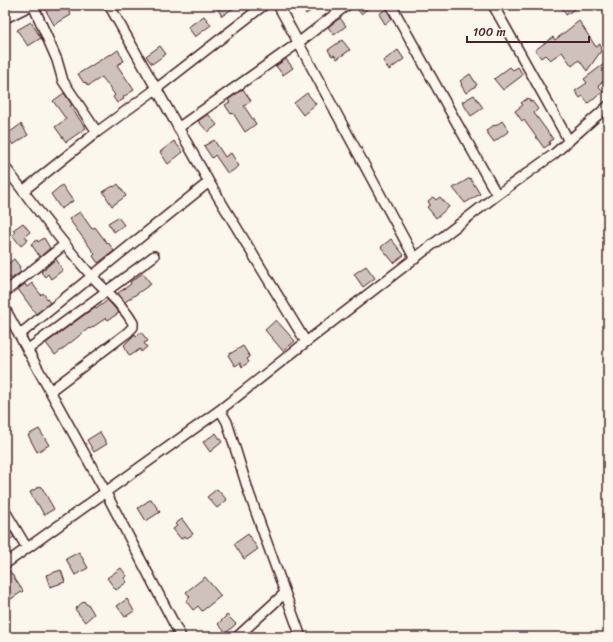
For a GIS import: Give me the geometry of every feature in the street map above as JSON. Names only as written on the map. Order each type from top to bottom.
[{"type":"main road","points":[[5,16],[27,5]]},
{"type":"street","points":[[33,5],[57,60],[63,81],[97,132]]},
{"type":"street","points":[[109,5],[209,182],[306,342]]},
{"type":"street","points":[[23,192],[97,132],[156,89],[264,5]]},
{"type":"street","points":[[278,5],[415,259]]},
{"type":"street","points":[[178,128],[298,43],[347,5]]},
{"type":"street","points":[[391,5],[497,196]]},
{"type":"street","points":[[493,5],[569,140]]},
{"type":"street","points":[[5,564],[220,410],[306,342],[554,154],[608,106]]},
{"type":"street","points":[[5,167],[64,245],[134,322],[133,328],[50,391]]},
{"type":"street","points":[[19,335],[209,182]]},
{"type":"street","points":[[5,292],[64,245]]},
{"type":"street","points":[[27,350],[154,256]]},
{"type":"street","points":[[5,309],[105,491],[181,637]]},
{"type":"street","points":[[220,410],[227,422],[249,493],[301,637]]},
{"type":"street","points":[[5,511],[26,548]]},
{"type":"street","points":[[237,637],[285,593]]},
{"type":"building","points":[[52,5],[65,5],[71,15],[54,25],[45,9]]},
{"type":"building","points":[[215,5],[238,5],[222,16]]},
{"type":"building","points":[[300,5],[319,5],[306,14]]},
{"type":"building","points":[[354,5],[372,5],[361,14]]},
{"type":"building","points":[[560,5],[580,5],[566,15]]},
{"type":"building","points":[[386,9],[392,19],[385,24],[379,14]]},
{"type":"building","points":[[204,16],[211,25],[195,37],[188,27]]},
{"type":"building","points":[[340,18],[346,26],[334,35],[328,27]]},
{"type":"building","points":[[579,21],[596,47],[600,44],[601,51],[587,71],[579,60],[572,66],[562,52],[550,60],[545,55],[541,58],[535,50],[553,37],[555,40]]},
{"type":"building","points":[[31,22],[41,38],[28,46],[17,30]]},
{"type":"building","points":[[342,40],[350,50],[337,59],[334,55],[332,56],[328,50]]},
{"type":"building","points":[[160,46],[166,54],[152,64],[146,56]]},
{"type":"building","points":[[118,50],[124,61],[117,65],[134,90],[117,103],[113,97],[115,95],[102,77],[88,86],[78,74]]},
{"type":"building","points":[[398,50],[404,59],[389,70],[383,61]]},
{"type":"building","points":[[286,59],[293,68],[283,75],[276,66]]},
{"type":"building","points":[[608,61],[608,78],[598,85],[603,92],[588,103],[583,96],[580,98],[575,91],[587,83],[584,79]]},
{"type":"building","points":[[510,67],[513,70],[518,67],[523,75],[503,90],[494,79]]},
{"type":"building","points":[[470,74],[477,85],[466,93],[460,81]]},
{"type":"building","points":[[243,89],[251,101],[244,106],[256,124],[245,132],[233,113],[231,114],[225,105],[230,102],[228,100]]},
{"type":"building","points":[[64,93],[72,105],[70,106],[86,128],[66,142],[55,127],[66,119],[53,101]]},
{"type":"building","points":[[307,93],[316,104],[303,115],[294,103]]},
{"type":"building","points":[[474,95],[483,108],[471,116],[462,102]]},
{"type":"building","points":[[528,98],[538,109],[534,113],[553,139],[549,142],[550,144],[544,148],[524,120],[522,121],[515,111],[523,105],[521,103]]},
{"type":"building","points":[[208,114],[217,125],[208,132],[198,121]]},
{"type":"building","points":[[502,121],[509,131],[494,142],[486,131]]},
{"type":"building","points":[[21,124],[28,135],[13,145],[6,135]]},
{"type":"building","points":[[214,140],[225,157],[231,153],[239,166],[228,174],[215,155],[212,158],[204,146]]},
{"type":"building","points":[[174,141],[183,152],[168,164],[160,152]]},
{"type":"building","points":[[470,178],[480,194],[465,203],[453,188]]},
{"type":"building","points":[[118,184],[126,196],[112,206],[103,192]]},
{"type":"building","points":[[62,185],[73,201],[61,209],[51,194]]},
{"type":"building","points":[[433,197],[436,200],[440,197],[449,207],[436,218],[427,207],[430,205],[428,201]]},
{"type":"building","points":[[80,212],[92,229],[95,227],[114,251],[98,263],[93,256],[95,254],[69,219]]},
{"type":"building","points":[[118,217],[124,225],[114,232],[108,223]]},
{"type":"building","points":[[23,223],[30,232],[25,236],[28,240],[21,246],[12,235],[15,233],[13,230]]},
{"type":"building","points":[[44,238],[50,248],[40,257],[31,244]]},
{"type":"building","points":[[391,239],[404,255],[394,263],[381,247]]},
{"type":"building","points":[[14,259],[20,267],[19,269],[21,272],[11,279],[5,271],[5,266]]},
{"type":"building","points":[[56,259],[63,270],[51,279],[48,274],[45,277],[41,272]]},
{"type":"building","points":[[366,266],[375,278],[363,287],[354,274]]},
{"type":"building","points":[[143,273],[151,284],[125,302],[118,293]]},
{"type":"building","points":[[32,283],[41,295],[43,293],[50,303],[36,314],[18,289],[25,284],[27,287]]},
{"type":"building","points":[[108,300],[119,313],[108,320],[106,318],[90,329],[89,328],[55,355],[46,343],[95,307],[96,309]]},
{"type":"building","points":[[276,320],[295,341],[283,351],[265,330]]},
{"type":"building","points":[[141,332],[148,341],[144,343],[147,347],[141,352],[140,349],[130,356],[124,345],[135,334],[136,336]]},
{"type":"building","points":[[243,346],[250,357],[247,359],[249,362],[242,367],[240,363],[235,366],[228,355]]},
{"type":"building","points":[[39,429],[49,445],[37,452],[28,435]]},
{"type":"building","points":[[100,432],[107,444],[94,452],[87,440]]},
{"type":"building","points":[[216,433],[222,442],[210,452],[203,442]]},
{"type":"building","points":[[41,486],[54,509],[44,515],[30,492]]},
{"type":"building","points":[[217,489],[227,500],[217,508],[207,497]]},
{"type":"building","points":[[151,499],[160,512],[146,521],[138,508]]},
{"type":"building","points":[[182,519],[193,534],[187,538],[185,536],[181,539],[173,529],[177,526],[175,524]]},
{"type":"building","points":[[5,523],[14,537],[5,543]]},
{"type":"building","points":[[248,534],[258,549],[244,559],[234,544]]},
{"type":"building","points":[[79,552],[88,568],[75,575],[66,559]]},
{"type":"building","points":[[121,568],[127,576],[124,578],[127,582],[116,590],[107,578]]},
{"type":"building","points":[[9,570],[23,591],[5,603],[5,572]]},
{"type":"building","points":[[61,570],[65,582],[50,587],[46,575]]},
{"type":"building","points":[[205,577],[221,596],[202,611],[198,606],[193,610],[186,601],[190,597],[186,592]]},
{"type":"building","points":[[127,599],[134,611],[125,617],[117,606]]},
{"type":"building","points":[[84,601],[87,605],[88,604],[94,614],[85,622],[75,609]]},
{"type":"building","points":[[227,615],[236,624],[226,633],[218,624]]}]
